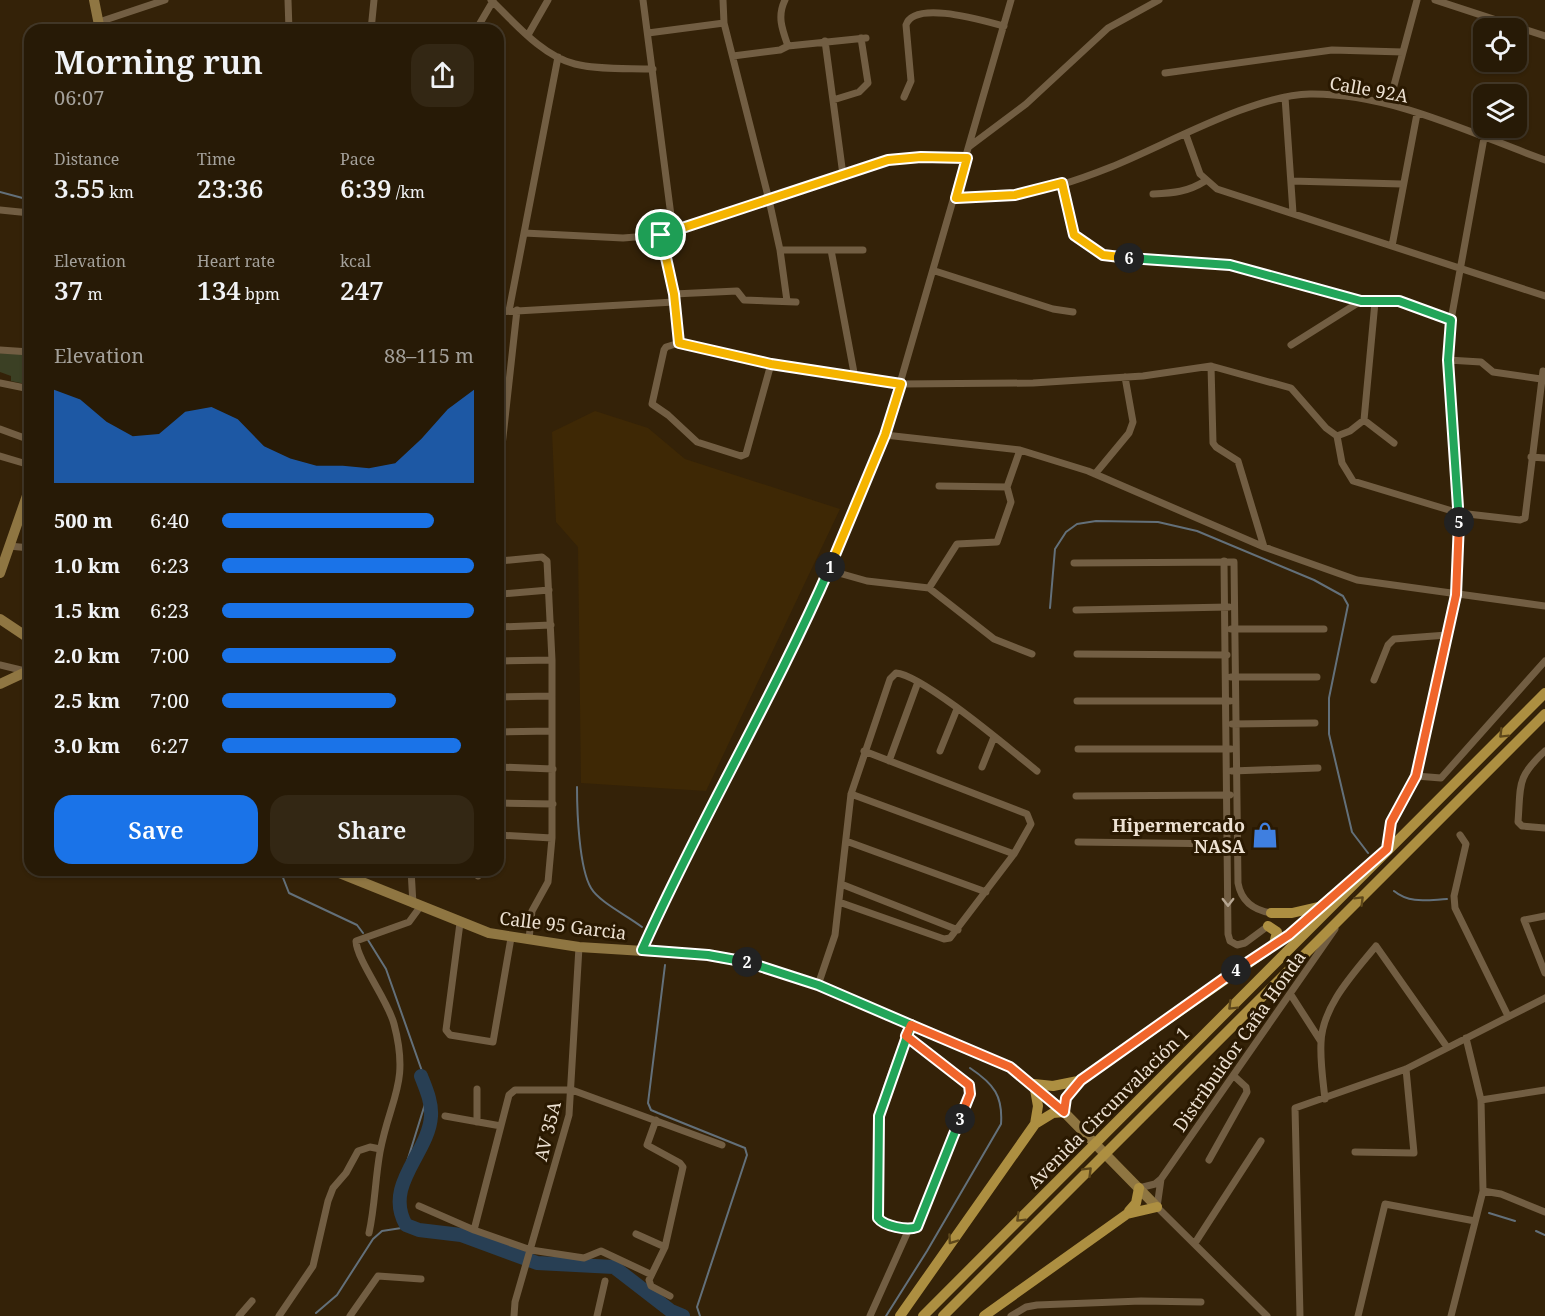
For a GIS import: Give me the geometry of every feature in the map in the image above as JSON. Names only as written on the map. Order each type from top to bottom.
[{"type":"main road","name":"Avenida Circunvalación 1","points":[[923,1316],[1545,693]]},
{"type":"main road","name":"Avenida Circunvalación 1","points":[[943,1316],[1545,714]]},
{"type":"main road","points":[[1035,1124],[1038,1106],[1034,1084],[1068,1085],[1081,1080],[1274,944],[1370,867]]},
{"type":"main road","points":[[1271,913],[1303,911],[1321,906]]},
{"type":"main road","points":[[1268,926],[1277,932],[1274,944]]},
{"type":"main road","points":[[900,1316],[1035,1124],[1053,1113],[1064,1112],[1066,1098],[1081,1080]]},
{"type":"main road","points":[[984,1316],[1126,1214],[1136,1203],[1139,1188]]},
{"type":"main road","points":[[1126,1214],[1157,1207]]},
{"type":"street","points":[[94,0],[100,24]]},
{"type":"street","points":[[108,24],[165,0]]},
{"type":"street","points":[[288,0],[288,24]]},
{"type":"street","points":[[372,24],[374,0]]},
{"type":"street","points":[[528,35],[548,0]]},
{"type":"street","points":[[644,0],[673,231]]},
{"type":"street","points":[[723,0],[724,23],[780,250],[787,302]]},
{"type":"street","points":[[785,0],[780,10],[781,25],[788,46]]},
{"type":"street","points":[[642,950],[704,819],[776,686],[885,435],[935,271],[1011,0]]},
{"type":"street","points":[[970,146],[1026,104],[1108,28],[1159,0]]},
{"type":"street","points":[[1389,104],[1417,0]]},
{"type":"street","points":[[1435,0],[1545,36]]},
{"type":"street","points":[[479,24],[492,1],[528,35],[558,57],[575,64],[653,69]]},
{"type":"street","points":[[904,97],[910,81],[906,25],[908,17],[914,11],[939,8],[1004,26]]},
{"type":"street","points":[[648,33],[724,23]]},
{"type":"street","points":[[734,57],[780,50],[788,46],[864,38],[868,83],[859,92],[833,100]]},
{"type":"street","points":[[825,41],[843,175]]},
{"type":"street","points":[[1165,73],[1332,50],[1403,52]]},
{"type":"street","points":[[504,414],[513,311],[524,233],[558,57]]},
{"type":"street","name":"Calle 92A","points":[[956,198],[1015,195],[1062,183],[1108,168],[1285,96],[1329,95],[1389,104],[1473,134]]},
{"type":"street","points":[[1285,96],[1293,213]]},
{"type":"street","points":[[1392,246],[1402,184],[1418,114]]},
{"type":"street","points":[[1186,135],[1200,174],[1205,181],[1217,189],[1545,296]]},
{"type":"street","points":[[1387,849],[1391,822],[1416,776],[1456,595],[1460,513],[1448,360],[1451,320],[1484,138]]},
{"type":"street","name":"Calle 92A","points":[[1484,138],[1545,160]]},
{"type":"street","points":[[524,233],[623,238],[661,235],[888,160],[921,157],[967,158]]},
{"type":"street","points":[[1153,194],[1176,193],[1193,188],[1205,181]]},
{"type":"street","points":[[1291,182],[1402,184]]},
{"type":"street","points":[[1062,183],[1072,232],[1103,255],[1230,265],[1361,301],[1399,301],[1451,320]]},
{"type":"street","points":[[0,210],[24,212]]},
{"type":"street","points":[[661,235],[674,298],[679,343]]},
{"type":"street","points":[[780,250],[863,250]]},
{"type":"street","points":[[831,250],[855,378]]},
{"type":"street","points":[[935,271],[1053,309],[1074,312]]},
{"type":"street","points":[[504,312],[737,291],[744,300],[796,302]]},
{"type":"street","points":[[1291,345],[1361,301]]},
{"type":"street","points":[[1337,436],[1350,431],[1364,420],[1375,302]]},
{"type":"street","points":[[771,364],[746,454],[741,456],[697,441],[668,414],[652,404],[664,350],[666,346],[679,343],[771,364],[901,384],[1033,383],[1125,377],[1211,366],[1291,388],[1326,428],[1337,436],[1342,463],[1353,481],[1460,513],[1523,520],[1543,371]]},
{"type":"street","points":[[0,350],[24,352]]},
{"type":"street","points":[[1448,360],[1481,362],[1493,372],[1541,380]]},
{"type":"street","points":[[1211,366],[1214,446],[1238,461],[1264,547]]},
{"type":"street","points":[[1095,474],[1129,433],[1133,422],[1125,377]]},
{"type":"street","points":[[0,383],[24,388]]},
{"type":"street","points":[[1364,420],[1394,443]]},
{"type":"street","points":[[0,429],[24,438]]},
{"type":"street","points":[[885,435],[1020,450],[1095,474],[1264,547],[1357,580],[1545,606]]},
{"type":"street","points":[[929,588],[957,544],[997,542],[1011,502],[1006,487],[1020,450]]},
{"type":"street","points":[[0,456],[24,463]]},
{"type":"street","points":[[1531,457],[1545,458]]},
{"type":"street","points":[[939,486],[1006,487]]},
{"type":"street","points":[[0,573],[24,504]]},
{"type":"street","points":[[9,546],[24,547]]},
{"type":"street","points":[[504,561],[546,558],[549,590],[552,660],[552,838],[548,882],[532,911],[529,939]]},
{"type":"street","points":[[1224,561],[1226,724],[1231,749]]},
{"type":"street","points":[[1074,563],[1234,561],[1235,723],[1231,749],[1230,942],[1237,945],[1245,943],[1268,926]]},
{"type":"street","points":[[828,570],[867,580],[929,588],[994,639],[1032,654]]},
{"type":"street","points":[[1224,583],[1234,583]]},
{"type":"street","points":[[504,594],[549,590]]},
{"type":"street","points":[[1076,610],[1234,607]]},
{"type":"street","points":[[0,619],[24,635]]},
{"type":"street","points":[[504,627],[551,625]]},
{"type":"street","points":[[1225,629],[1324,629]]},
{"type":"street","points":[[1374,680],[1388,645],[1394,639],[1447,635]]},
{"type":"street","points":[[1077,654],[1234,655]]},
{"type":"street","points":[[504,661],[552,660]]},
{"type":"street","points":[[1416,776],[1440,778],[1545,661]]},
{"type":"street","points":[[0,665],[24,670]]},
{"type":"street","points":[[0,684],[24,673]]},
{"type":"street","points":[[818,985],[832,946],[851,794],[890,678],[896,673],[903,674],[918,682],[1037,771]]},
{"type":"street","points":[[1226,677],[1317,677]]},
{"type":"street","points":[[889,761],[918,682]]},
{"type":"street","points":[[504,697],[552,696]]},
{"type":"street","points":[[1077,701],[1234,702]]},
{"type":"street","points":[[940,751],[957,709]]},
{"type":"street","points":[[1226,724],[1315,723]]},
{"type":"street","points":[[504,732],[551,731]]},
{"type":"street","points":[[982,767],[994,737]]},
{"type":"street","points":[[1077,749],[1231,749]]},
{"type":"street","points":[[839,902],[944,939],[950,938],[1014,854],[1031,824],[1027,814],[864,751]]},
{"type":"street","points":[[1545,751],[1526,769],[1521,788],[1518,822],[1522,826],[1545,828]]},
{"type":"street","points":[[504,767],[553,769]]},
{"type":"street","points":[[1231,771],[1318,768]]},
{"type":"street","points":[[851,794],[1014,854]]},
{"type":"street","points":[[1076,796],[1231,795]]},
{"type":"street","points":[[504,803],[553,804]]},
{"type":"street","points":[[504,834],[552,838]]},
{"type":"street","points":[[1460,834],[1466,844],[1454,896],[1455,908],[1508,1017]]},
{"type":"street","points":[[846,842],[986,892]]},
{"type":"street","points":[[1078,842],[1232,844]]},
{"type":"street","points":[[1232,844],[1242,896],[1253,907],[1271,913]]},
{"type":"street","name":"Calle 95 Garcia","points":[[346,876],[460,923],[511,938],[579,947],[708,955],[746,961],[818,985],[1010,1067],[1034,1084],[1064,1112],[1157,1207]]},
{"type":"street","points":[[369,1233],[376,1199],[381,1149],[400,1086],[401,1055],[390,1010],[356,941],[409,922],[417,906],[412,876]]},
{"type":"street","points":[[841,884],[958,930]]},
{"type":"street","points":[[1545,916],[1524,920],[1545,973]]},
{"type":"street","name":"Distribuidor Caña Honda","points":[[1157,1207],[1161,1179],[1341,919]]},
{"type":"street","points":[[460,923],[446,1030],[450,1035],[493,1042],[511,938]]},
{"type":"street","points":[[1325,1100],[1321,1041],[1330,1009],[1376,946],[1447,1047]]},
{"type":"street","name":"AV 35A","points":[[514,1316],[569,1115],[579,947]]},
{"type":"street","points":[[1291,994],[1321,1041]]},
{"type":"street","points":[[1300,1316],[1295,1108],[1325,1100],[1406,1069],[1545,998]]},
{"type":"street","points":[[906,1036],[967,1082],[970,1091],[917,1227],[909,1229],[882,1222],[878,1218],[879,1116],[906,1036],[911,1025]]},
{"type":"street","points":[[1450,1316],[1483,1191],[1481,1100],[1466,1038]]},
{"type":"street","points":[[1355,1152],[1414,1153],[1406,1069]]},
{"type":"street","points":[[1209,1160],[1247,1092],[1246,1087],[1234,1076]]},
{"type":"street","points":[[477,1089],[477,1122]]},
{"type":"street","points":[[474,1230],[509,1095],[515,1090],[572,1090],[722,1145]]},
{"type":"street","points":[[1481,1100],[1545,1090]]},
{"type":"street","points":[[445,1116],[501,1126]]},
{"type":"street","points":[[656,1120],[647,1145],[680,1163],[683,1167],[665,1247],[650,1274],[651,1286],[670,1296]]},
{"type":"street","points":[[1195,1244],[1261,1141]]},
{"type":"street","points":[[279,1316],[315,1262],[321,1224],[335,1184],[346,1173],[358,1151],[370,1147],[381,1149]]},
{"type":"street","points":[[1139,1188],[1155,1184],[1161,1179]]},
{"type":"street","points":[[1483,1191],[1502,1194],[1545,1212]]},
{"type":"street","points":[[1358,1316],[1385,1204],[1475,1221]]},
{"type":"street","points":[[419,1206],[530,1252],[584,1258],[601,1251],[650,1274]]},
{"type":"street","points":[[1157,1207],[1267,1316]]},
{"type":"street","points":[[870,1316],[909,1229]]},
{"type":"street","points":[[636,1234],[665,1247]]},
{"type":"street","points":[[350,1316],[378,1276],[421,1279]]},
{"type":"street","points":[[597,1316],[605,1281]]},
{"type":"street","points":[[1011,1316],[1031,1305],[1141,1300],[1201,1302]]},
{"type":"street","points":[[239,1316],[252,1301]]},
{"type":"shaded area","points":[[595,411],[648,428],[685,459],[840,509],[706,791],[581,783],[578,547],[556,522],[552,432]]},
{"type":"green space","points":[[0,353],[24,354],[24,384],[11,381],[11,376],[0,372]]},
{"type":"waterway","points":[[0,192],[24,198]]},
{"type":"waterway","points":[[1050,608],[1055,549],[1066,532],[1077,524],[1096,521],[1158,522],[1197,531],[1314,580],[1343,596],[1348,605],[1329,698],[1329,734],[1352,832],[1368,853]]},
{"type":"waterway","points":[[577,787],[581,854],[591,888],[607,904],[642,927]]},
{"type":"waterway","points":[[282,876],[289,893],[357,925],[363,933]]},
{"type":"waterway","points":[[1394,891],[1413,900],[1447,899]]},
{"type":"waterway","points":[[368,940],[386,969],[429,1091],[402,1178],[398,1202],[408,1226]]},
{"type":"waterway","points":[[665,965],[648,1103],[651,1110],[745,1148],[747,1155],[697,1307],[700,1316]]},
{"type":"waterway","points":[[886,1316],[1001,1124],[1000,1106],[995,1092],[991,1085],[970,1068]]},
{"type":"waterway","points":[[421,1076],[430,1101],[431,1116],[423,1143],[409,1169],[400,1196],[400,1210],[406,1225],[419,1230],[461,1235],[537,1263],[614,1267],[671,1311],[683,1316]]},
{"type":"waterway","points":[[1489,1213],[1515,1221]]},
{"type":"waterway","points":[[316,1313],[337,1295],[373,1239],[382,1231],[408,1227],[424,1233],[449,1233],[473,1238],[524,1260]]},
{"type":"waterway","points":[[1536,1231],[1545,1235]]},
{"type":"waterway","points":[[529,1263],[598,1266],[621,1270],[637,1279],[663,1307],[686,1316]]},
{"type":"place","name":"Hipermercado NASA","points":[[1265,835]]},
{"type":"route","points":[[661,235],[674,294],[679,343],[819,373],[901,384],[885,435],[821,588],[776,686],[704,819],[642,950],[708,955],[746,961],[818,985],[911,1025],[906,1036],[882,1102],[879,1116],[878,1218],[882,1222],[913,1229],[917,1227],[970,1094],[970,1088],[967,1082],[906,1036],[911,1025],[1010,1067],[1064,1112],[1066,1098],[1081,1080],[1289,935],[1331,897],[1370,867],[1387,849],[1391,822],[1416,776],[1456,595],[1460,513],[1448,360],[1451,320],[1408,303],[1389,300],[1361,301],[1230,265],[1108,257],[1072,232],[1062,183],[1015,195],[956,198],[967,158],[921,157],[888,160],[661,235]]}]
